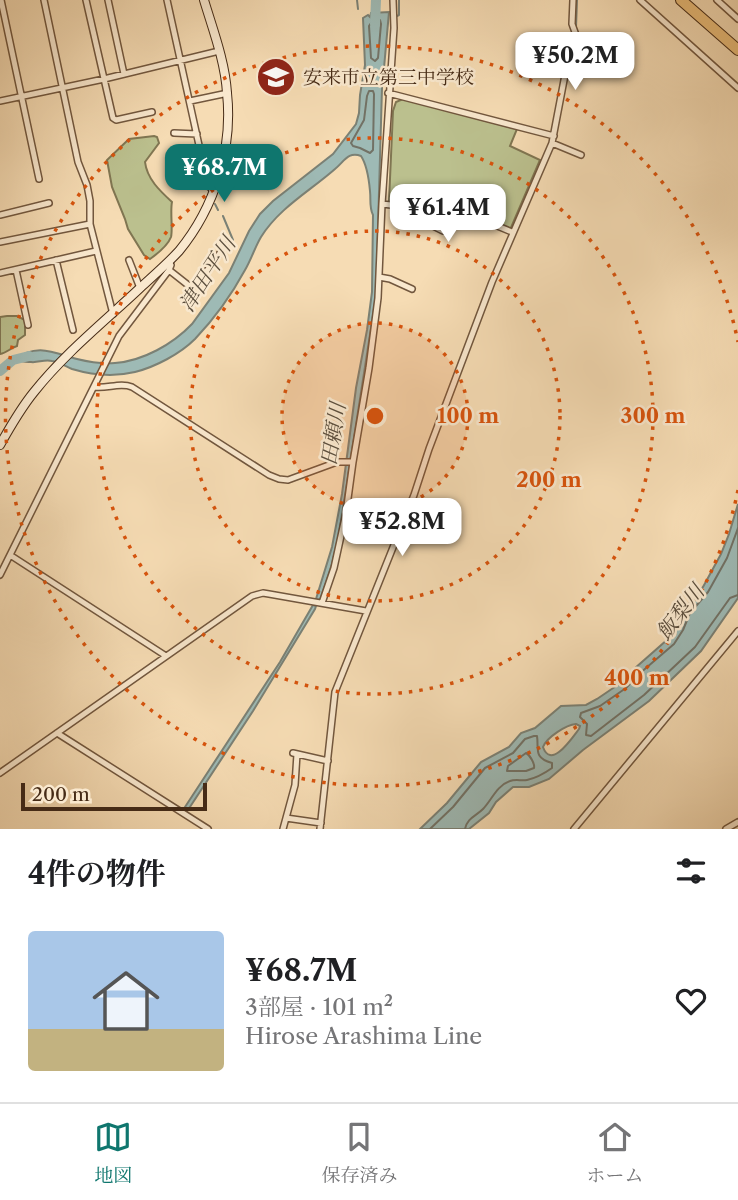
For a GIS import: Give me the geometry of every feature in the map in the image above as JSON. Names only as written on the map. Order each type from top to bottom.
[{"type":"highway","points":[[681,0],[738,50]]},
{"type":"highway","points":[[688,0],[738,44]]},
{"type":"main road","points":[[0,446],[34,392],[55,368],[140,288],[169,265],[193,232],[214,191],[225,154],[229,118],[228,93],[204,0]]},
{"type":"street","points":[[1,0],[38,178]]},
{"type":"street","points":[[44,0],[78,162],[88,185],[90,224],[113,314]]},
{"type":"street","points":[[86,0],[113,118],[116,120],[152,112]]},
{"type":"street","points":[[108,0],[124,74]]},
{"type":"street","points":[[167,0],[208,186],[214,191]]},
{"type":"street","points":[[321,603],[332,576],[346,513],[350,462],[369,368],[380,277],[388,93],[394,28],[393,0]]},
{"type":"street","points":[[286,818],[321,826],[335,692],[414,495],[433,436],[492,282],[553,139],[569,54],[576,35],[572,24],[573,0]]},
{"type":"street","points":[[640,0],[738,88]]},
{"type":"street","points":[[717,0],[738,19]]},
{"type":"street","points":[[0,101],[219,51]]},
{"type":"street","points":[[190,101],[228,93]]},
{"type":"street","points":[[388,93],[553,139],[581,155]]},
{"type":"street","points":[[174,132],[197,134]]},
{"type":"street","points":[[0,215],[49,203]]},
{"type":"street","points":[[382,204],[391,205],[443,231],[459,210],[512,232]]},
{"type":"street","points":[[0,242],[90,224]]},
{"type":"street","points":[[0,575],[122,332],[169,265],[192,286],[226,245]]},
{"type":"street","points":[[0,273],[96,251]]},
{"type":"street","points":[[56,260],[73,330]]},
{"type":"street","points":[[129,260],[140,288]]},
{"type":"street","points":[[16,270],[28,325]]},
{"type":"street","points":[[380,277],[412,289]]},
{"type":"street","points":[[94,387],[132,387],[279,480],[288,480],[337,462],[350,462]]},
{"type":"street","points":[[10,555],[166,656]]},
{"type":"street","points":[[0,773],[252,596],[263,593],[366,611]]},
{"type":"street","points":[[574,829],[738,631]]},
{"type":"street","points":[[57,733],[208,829]]},
{"type":"street","points":[[283,829],[295,785],[295,754],[328,761]]},
{"type":"street","points":[[726,829],[738,822]]},
{"type":"green space","points":[[403,99],[517,129],[510,146],[540,160],[510,230],[458,207],[442,229],[389,201],[393,111],[396,102]]},
{"type":"green space","points":[[154,136],[159,143],[145,162],[146,168],[151,179],[172,202],[172,229],[167,243],[150,259],[144,255],[128,229],[112,187],[107,160],[129,139]]},
{"type":"green space","points":[[17,316],[25,320],[25,335],[18,340],[17,346],[0,354],[0,317]]},
{"type":"water","points":[[389,12],[384,68],[380,77],[382,88],[376,296],[339,534],[320,600],[316,599],[332,547],[342,494],[372,292],[373,215],[367,173],[361,156],[346,158],[277,217],[261,237],[245,270],[222,306],[195,339],[175,355],[143,370],[111,375],[80,371],[57,362],[15,360],[30,351],[46,350],[96,362],[126,362],[167,345],[192,324],[229,273],[260,214],[333,154],[356,124],[365,65],[363,18],[368,15],[370,17],[371,13]]},
{"type":"water","points":[[738,504],[738,598],[701,651],[649,701],[549,779],[529,787],[513,787],[496,802],[489,813],[469,829],[420,829],[447,803],[481,762],[509,747],[521,733],[535,728],[561,706],[586,705],[597,699],[622,682],[668,639],[678,626],[684,610],[703,587],[729,534]],"holes":[[[572,725],[580,726],[561,750],[556,754],[547,753],[543,747],[553,736]]]},
{"type":"water","points":[[313,605],[316,606],[315,609],[253,711],[186,813],[183,810],[280,662]]},
{"type":"waterway","points":[[357,0],[358,9]]},
{"type":"waterway","name":"田頼川","points":[[375,24],[376,0]]},
{"type":"waterway","points":[[397,16],[399,0]]},
{"type":"waterway","points":[[576,27],[577,0]]},
{"type":"waterway","points":[[215,204],[218,210]]},
{"type":"waterway","points":[[223,216],[233,240]]},
{"type":"waterway","name":"津田平川","points":[[0,371],[13,360],[29,356]]},
{"type":"place","name":"安来市立第三中学校","points":[[276,77]]},
{"type":"water label","name":"飯梨川","points":[[680,612]]}]
